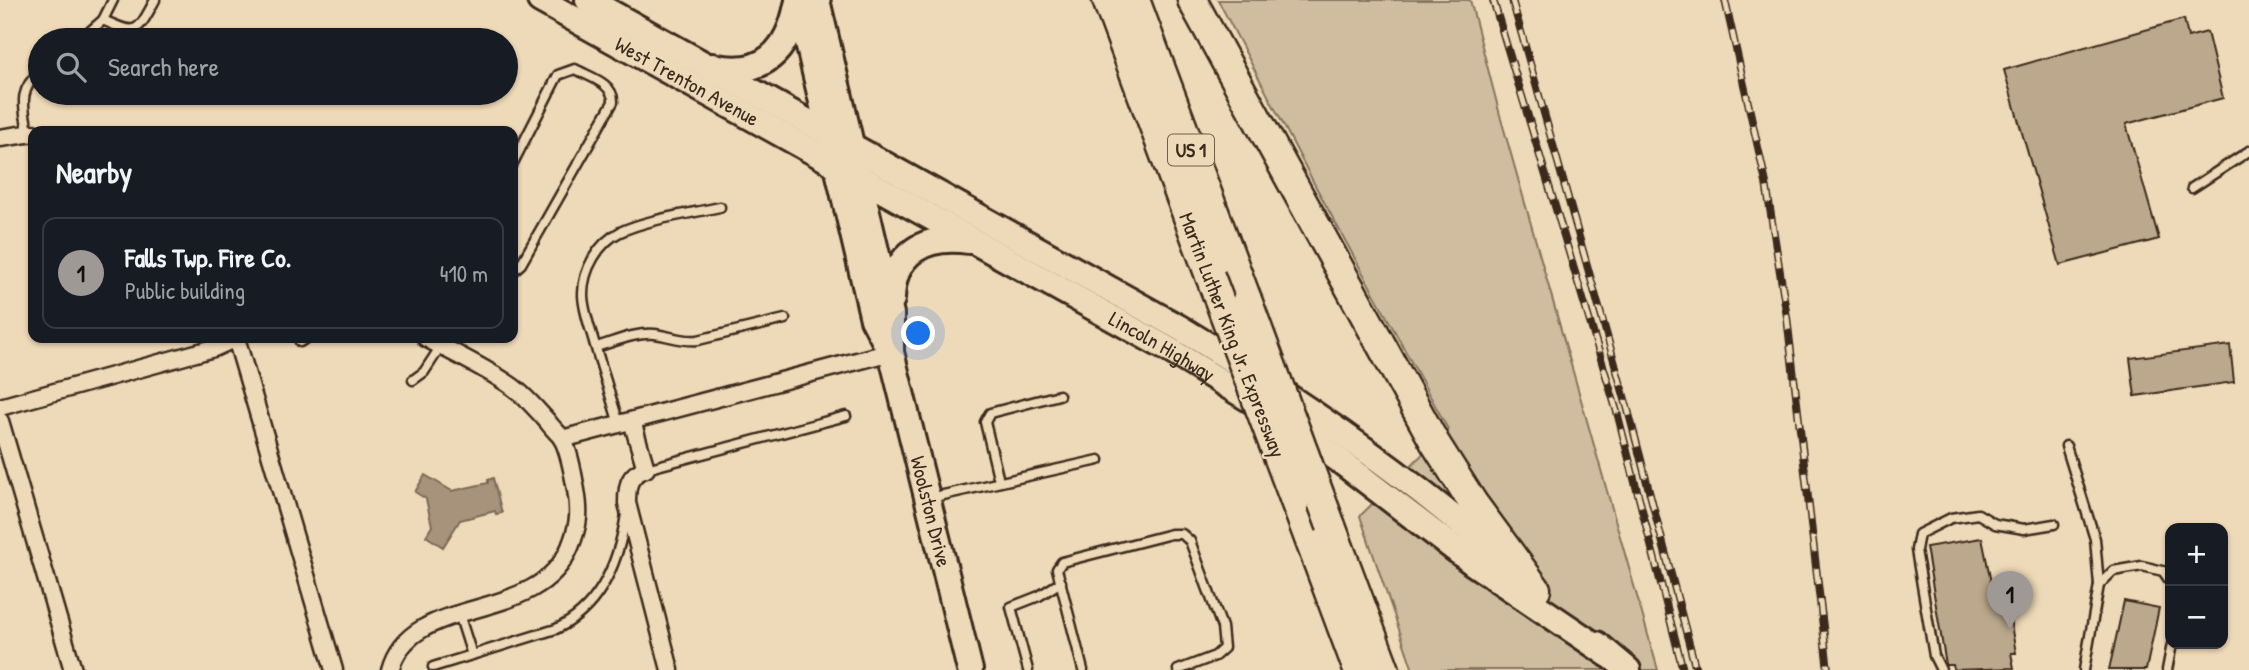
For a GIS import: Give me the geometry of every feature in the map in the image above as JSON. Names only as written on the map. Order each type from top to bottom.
[{"type":"highway","name":"Martin Luther King Jr. Expressway","points":[[1107,0],[1357,670]]},
{"type":"highway","name":"Martin Luther King Jr. Expressway","points":[[1135,0],[1385,670]]},
{"type":"highway","points":[[1192,0],[1435,443],[1473,503],[1536,589]]},
{"type":"main road","name":"West Trenton Avenue","points":[[540,0],[834,164]]},
{"type":"main road","points":[[798,0],[831,135],[834,164]]},
{"type":"main road","points":[[702,63],[736,69],[753,67],[766,61],[778,52],[787,38],[798,0]]},
{"type":"main road","points":[[817,0],[853,147]]},
{"type":"main road","name":"Lincoln Highway","points":[[595,3],[1180,328],[1296,400],[1397,474],[1487,545],[1619,662]]},
{"type":"main road","name":"Woolston Drive","points":[[853,147],[857,176],[891,314],[891,352],[970,670]]},
{"type":"main road","name":"Lincoln Highway","points":[[834,164],[1168,349],[1283,420],[1473,563],[1619,662]]},
{"type":"main road","name":"Woolston Drive","points":[[834,164],[873,318],[891,352]]},
{"type":"main road","points":[[891,314],[895,274],[901,262],[912,251],[941,240],[976,242]]},
{"type":"street","points":[[0,138],[28,133]]},
{"type":"street","points":[[0,407],[225,343]]},
{"type":"street","points":[[237,343],[334,670]]},
{"type":"street","points":[[390,670],[393,659],[409,637],[433,623],[529,592],[552,576],[567,555],[576,532],[580,511],[571,466],[562,439],[531,403],[510,385],[435,343]]},
{"type":"street","points":[[562,439],[891,352]]},
{"type":"street","points":[[0,421],[73,670]]},
{"type":"street","points":[[626,423],[646,468],[631,477],[627,488],[627,503],[670,670]]},
{"type":"lane","points":[[94,28],[103,20],[113,0]]},
{"type":"lane","points":[[137,28],[155,0]]},
{"type":"lane","points":[[103,20],[121,28]]},
{"type":"lane","points":[[518,153],[558,75],[575,69],[609,88],[613,102],[518,267]]},
{"type":"lane","points":[[28,86],[23,102],[29,126]]},
{"type":"lane","points":[[2192,188],[2249,151]]},
{"type":"lane","points":[[626,423],[596,347],[583,296],[585,278],[592,261],[618,233],[720,207]]},
{"type":"lane","points":[[596,347],[654,334],[688,342],[785,319]]},
{"type":"lane","points":[[413,380],[424,372],[441,346]]},
{"type":"lane","points":[[999,481],[985,422],[990,413],[1059,395]]},
{"type":"lane","points":[[646,468],[846,416]]},
{"type":"lane","points":[[2066,446],[2095,539],[2099,585],[2084,670]]},
{"type":"lane","points":[[927,499],[1099,460]]},
{"type":"lane","points":[[433,667],[556,629],[568,624],[584,611],[611,573],[624,529],[627,503]]},
{"type":"lane","points":[[1941,670],[1934,656],[1916,550],[1919,534],[1951,518],[1978,514],[1995,524],[2024,529],[2054,524]]},
{"type":"lane","points":[[1083,670],[1058,569],[1062,562],[1171,534],[1182,534],[1190,541],[1223,627],[1224,648],[1215,656],[1178,670]]},
{"type":"lane","points":[[2099,585],[2113,571],[2142,566],[2165,574]]},
{"type":"lane","points":[[1028,670],[1012,607],[1039,596],[1061,582]]},
{"type":"lane","points":[[459,614],[472,655]]},
{"type":"lane","points":[[2167,670],[2171,649]]},
{"type":"shaded area","points":[[1218,0],[1470,0],[1501,119],[1658,670],[1413,670],[1360,516],[1448,429]]},
{"type":"shaded area","points":[[425,475],[452,491],[488,483],[488,480],[493,478],[502,513],[496,514],[495,511],[460,520],[443,547],[426,536],[432,526],[426,499],[415,492]]},
{"type":"building","points":[[2184,19],[2188,37],[2207,32],[2223,98],[2126,124],[2159,239],[2060,265],[2004,70]]},
{"type":"building","points":[[2230,345],[2234,382],[2135,396],[2130,358]]},
{"type":"building","points":[[1982,538],[1994,597],[2006,596],[2016,653],[2011,653],[2014,668],[1954,670],[1953,665],[1946,665],[1926,547]]},
{"type":"building","points":[[2124,601],[2159,608],[2146,670],[2109,670]]},
{"type":"railway","points":[[1493,0],[1617,412],[1683,670]]},
{"type":"railway","points":[[1512,0],[1628,410],[1696,670]]},
{"type":"railway","points":[[1725,0],[1766,183],[1787,317],[1828,670]]},
{"type":"place","name":"Falls Twp. Fire Co.","points":[[2010,629]]}]
